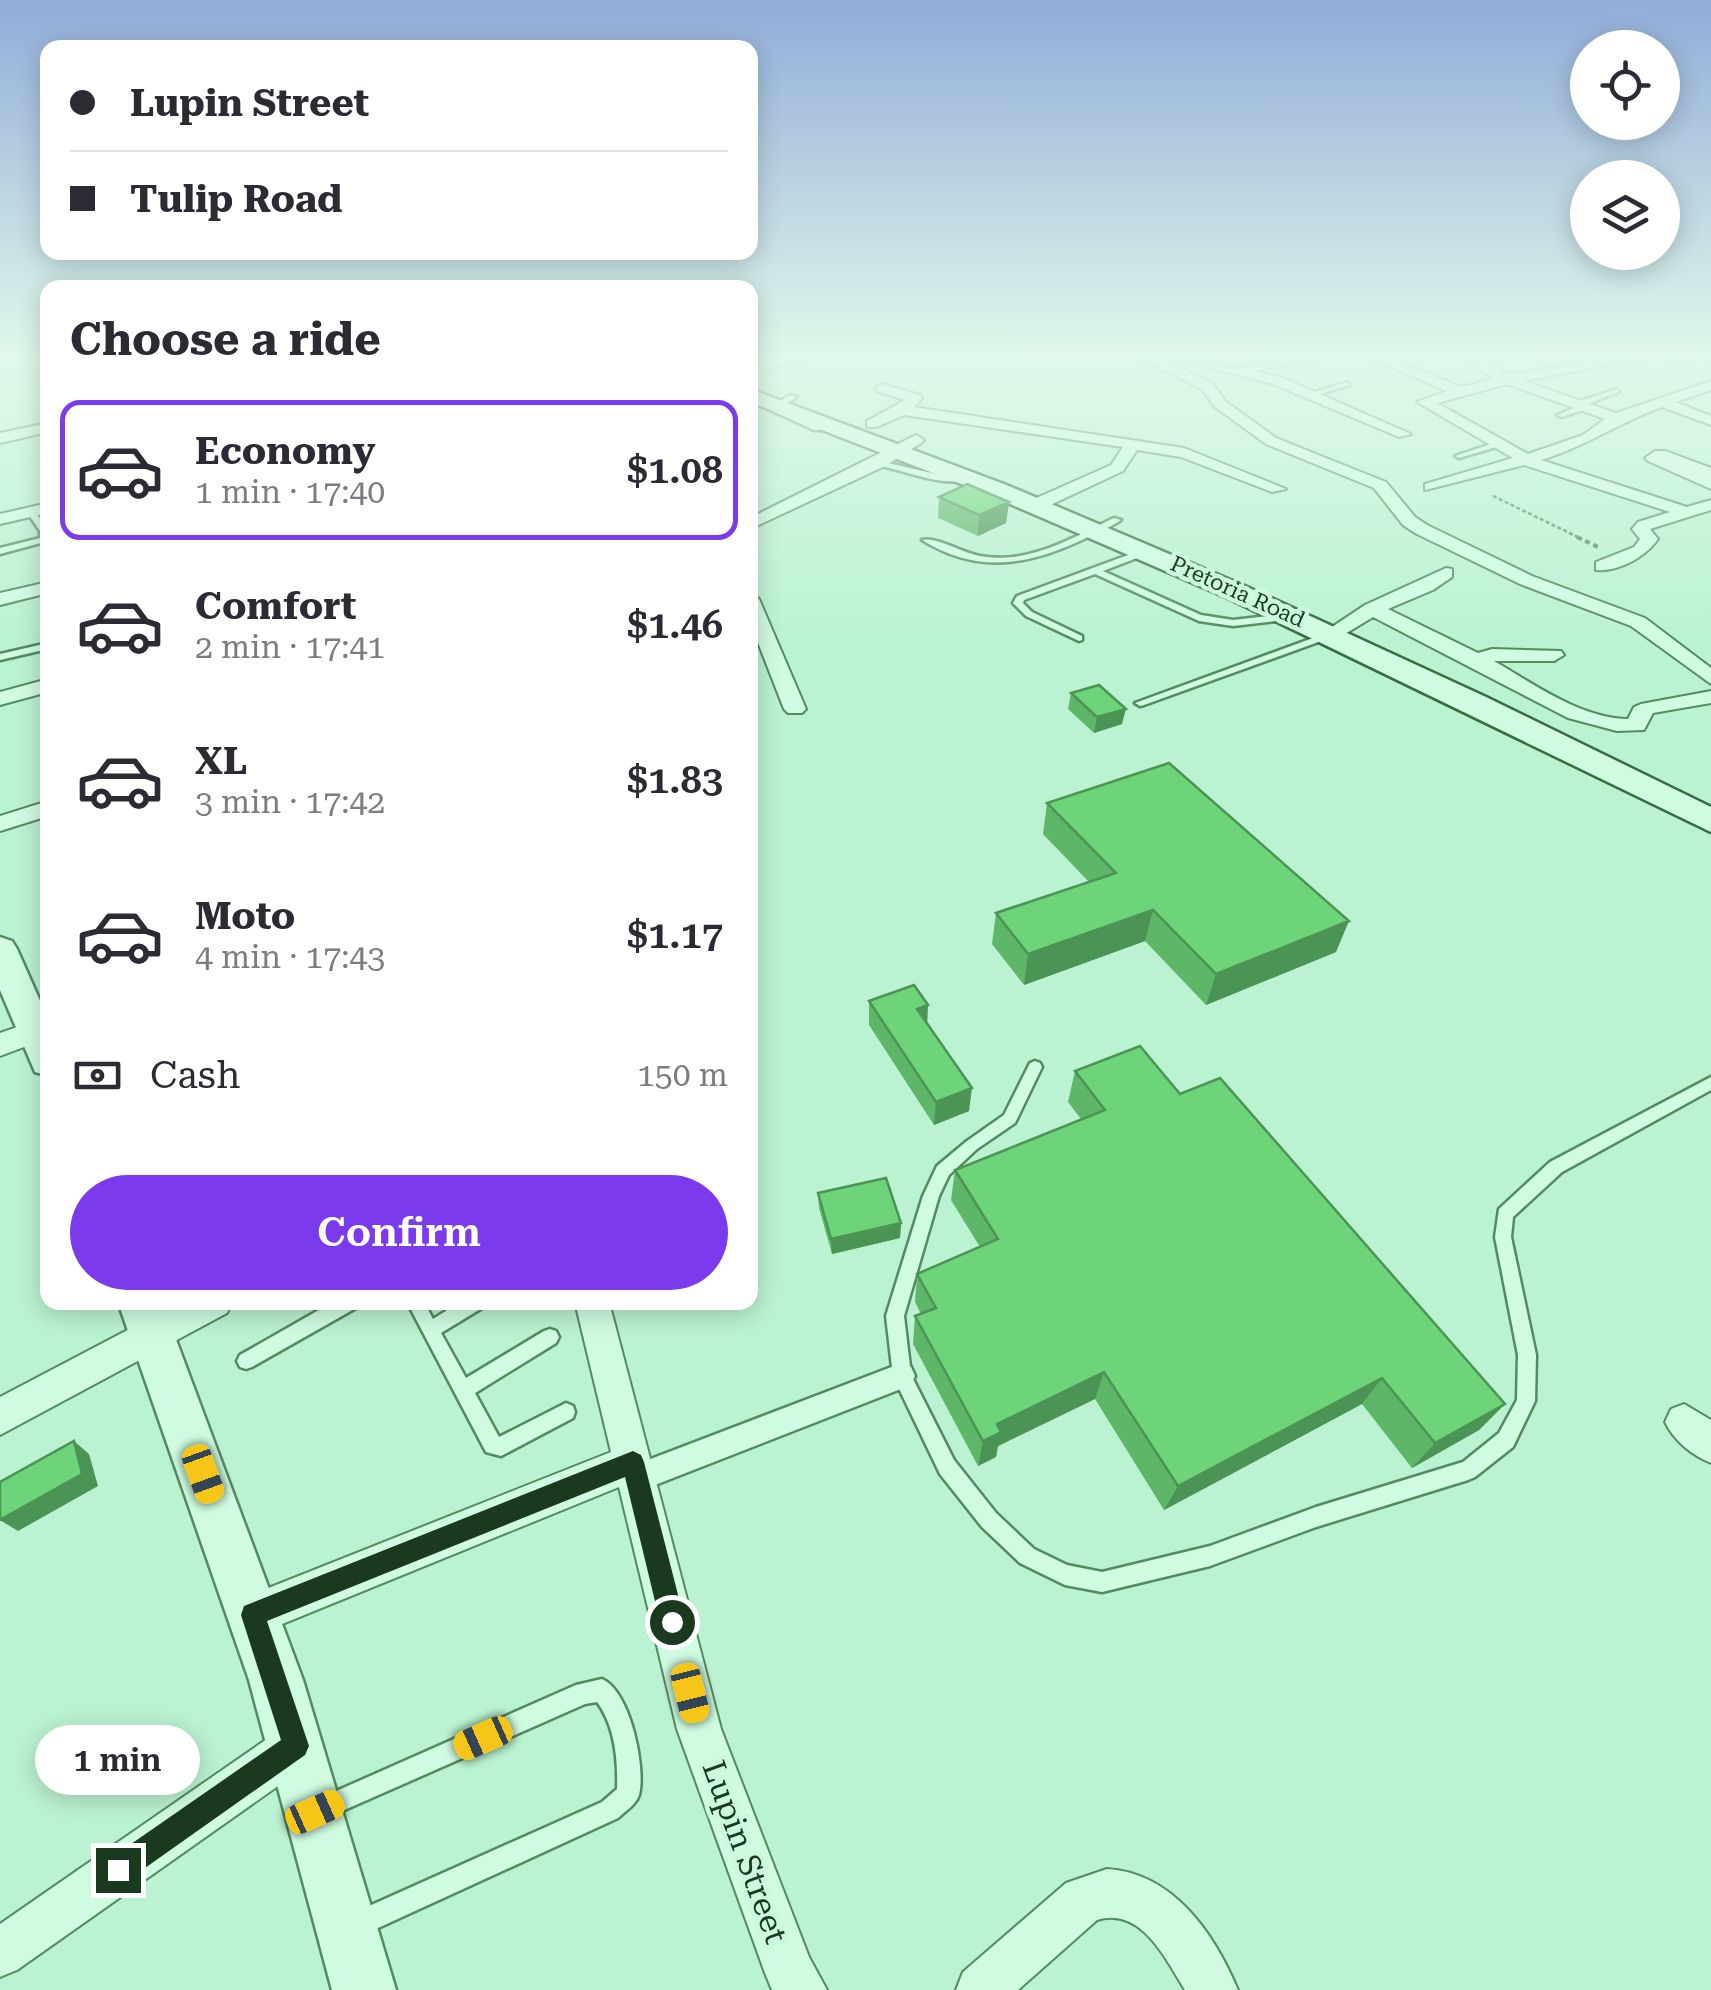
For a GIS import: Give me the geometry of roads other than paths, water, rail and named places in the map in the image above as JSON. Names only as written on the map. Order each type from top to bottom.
[{"type":"main road","name":"Pretoria Road","points":[[898,452],[1047,500]]},
{"type":"main road","name":"Pretoria Road","points":[[898,452],[1047,500],[1352,622],[1547,707],[1711,797]]},
{"type":"main road","name":"Pretoria Road","points":[[1107,525],[1147,551],[1296,616],[1352,622],[1711,821]]},
{"type":"street","points":[[1047,500],[1117,468],[1128,451]]},
{"type":"street","points":[[1168,451],[1278,489]]},
{"type":"street","points":[[1297,451],[1380,485],[1409,522],[1421,529],[1526,580],[1638,622],[1711,678]]},
{"type":"street","points":[[1512,451],[1528,461],[1682,513],[1701,526]]},
{"type":"street","points":[[1431,488],[1554,451]]},
{"type":"street","points":[[758,520],[898,452]]},
{"type":"street","points":[[1711,473],[1660,454],[1653,458],[1711,484]]},
{"type":"street","points":[[1602,566],[1645,546],[1649,539],[1641,529],[1644,526],[1711,506]]},
{"type":"street","points":[[0,519],[39,510]]},
{"type":"street","points":[[1352,622],[1446,573]]},
{"type":"street","points":[[0,599],[40,589]]},
{"type":"street","points":[[758,619],[795,709]]},
{"type":"street","points":[[1352,622],[1476,660],[1547,707],[1599,722],[1636,726],[1641,711],[1648,708],[1711,697]]},
{"type":"street","points":[[1476,660],[1554,655]]},
{"type":"street","points":[[0,699],[40,687]]},
{"type":"street","points":[[0,824],[40,811]]},
{"type":"street","points":[[0,949],[40,1032]]},
{"type":"street","points":[[0,1045],[40,1040]]},
{"type":"street","points":[[0,1417],[146,1319],[183,1310]]},
{"type":"street","name":"Lupin Street","points":[[594,1310],[699,1729],[790,1973],[802,1990]]},
{"type":"street","points":[[146,1319],[296,1746],[364,1990]]},
{"type":"street","points":[[253,1615],[635,1470],[902,1376]]},
{"type":"street","points":[[0,1954],[296,1746]]},
{"type":"street","points":[[981,1990],[1083,1900],[1102,1891],[1119,1891],[1138,1896],[1162,1914],[1213,1990]]},
{"type":"lane","points":[[1459,456],[1475,451]]},
{"type":"lane","points":[[926,540],[987,561],[1014,563],[1030,560],[1107,525]]},
{"type":"lane","points":[[0,551],[40,540]]},
{"type":"lane","points":[[1079,638],[1029,614],[1018,604],[1020,598],[1147,551]]},
{"type":"lane","points":[[1095,571],[1199,618],[1232,623],[1296,616]]},
{"type":"lane","points":[[1140,703],[1352,622]]},
{"type":"lane","points":[[0,657],[40,648]]},
{"type":"lane","points":[[1035,1067],[1010,1120],[972,1145],[943,1172],[931,1196],[895,1316],[902,1376],[947,1467],[989,1520],[1027,1556],[1065,1575],[1102,1582],[1210,1556],[1316,1517],[1468,1470],[1506,1440],[1526,1401],[1527,1355],[1504,1237],[1505,1214],[1556,1167],[1711,1083]]},
{"type":"lane","points":[[246,1361],[336,1310]]},
{"type":"lane","points":[[419,1310],[493,1445],[501,1447],[566,1412]]},
{"type":"lane","points":[[430,1330],[463,1310]]},
{"type":"lane","points":[[463,1390],[550,1337]]},
{"type":"lane","points":[[315,1812],[584,1693],[602,1690],[616,1706],[630,1776],[628,1794],[610,1810],[347,1929]]}]
